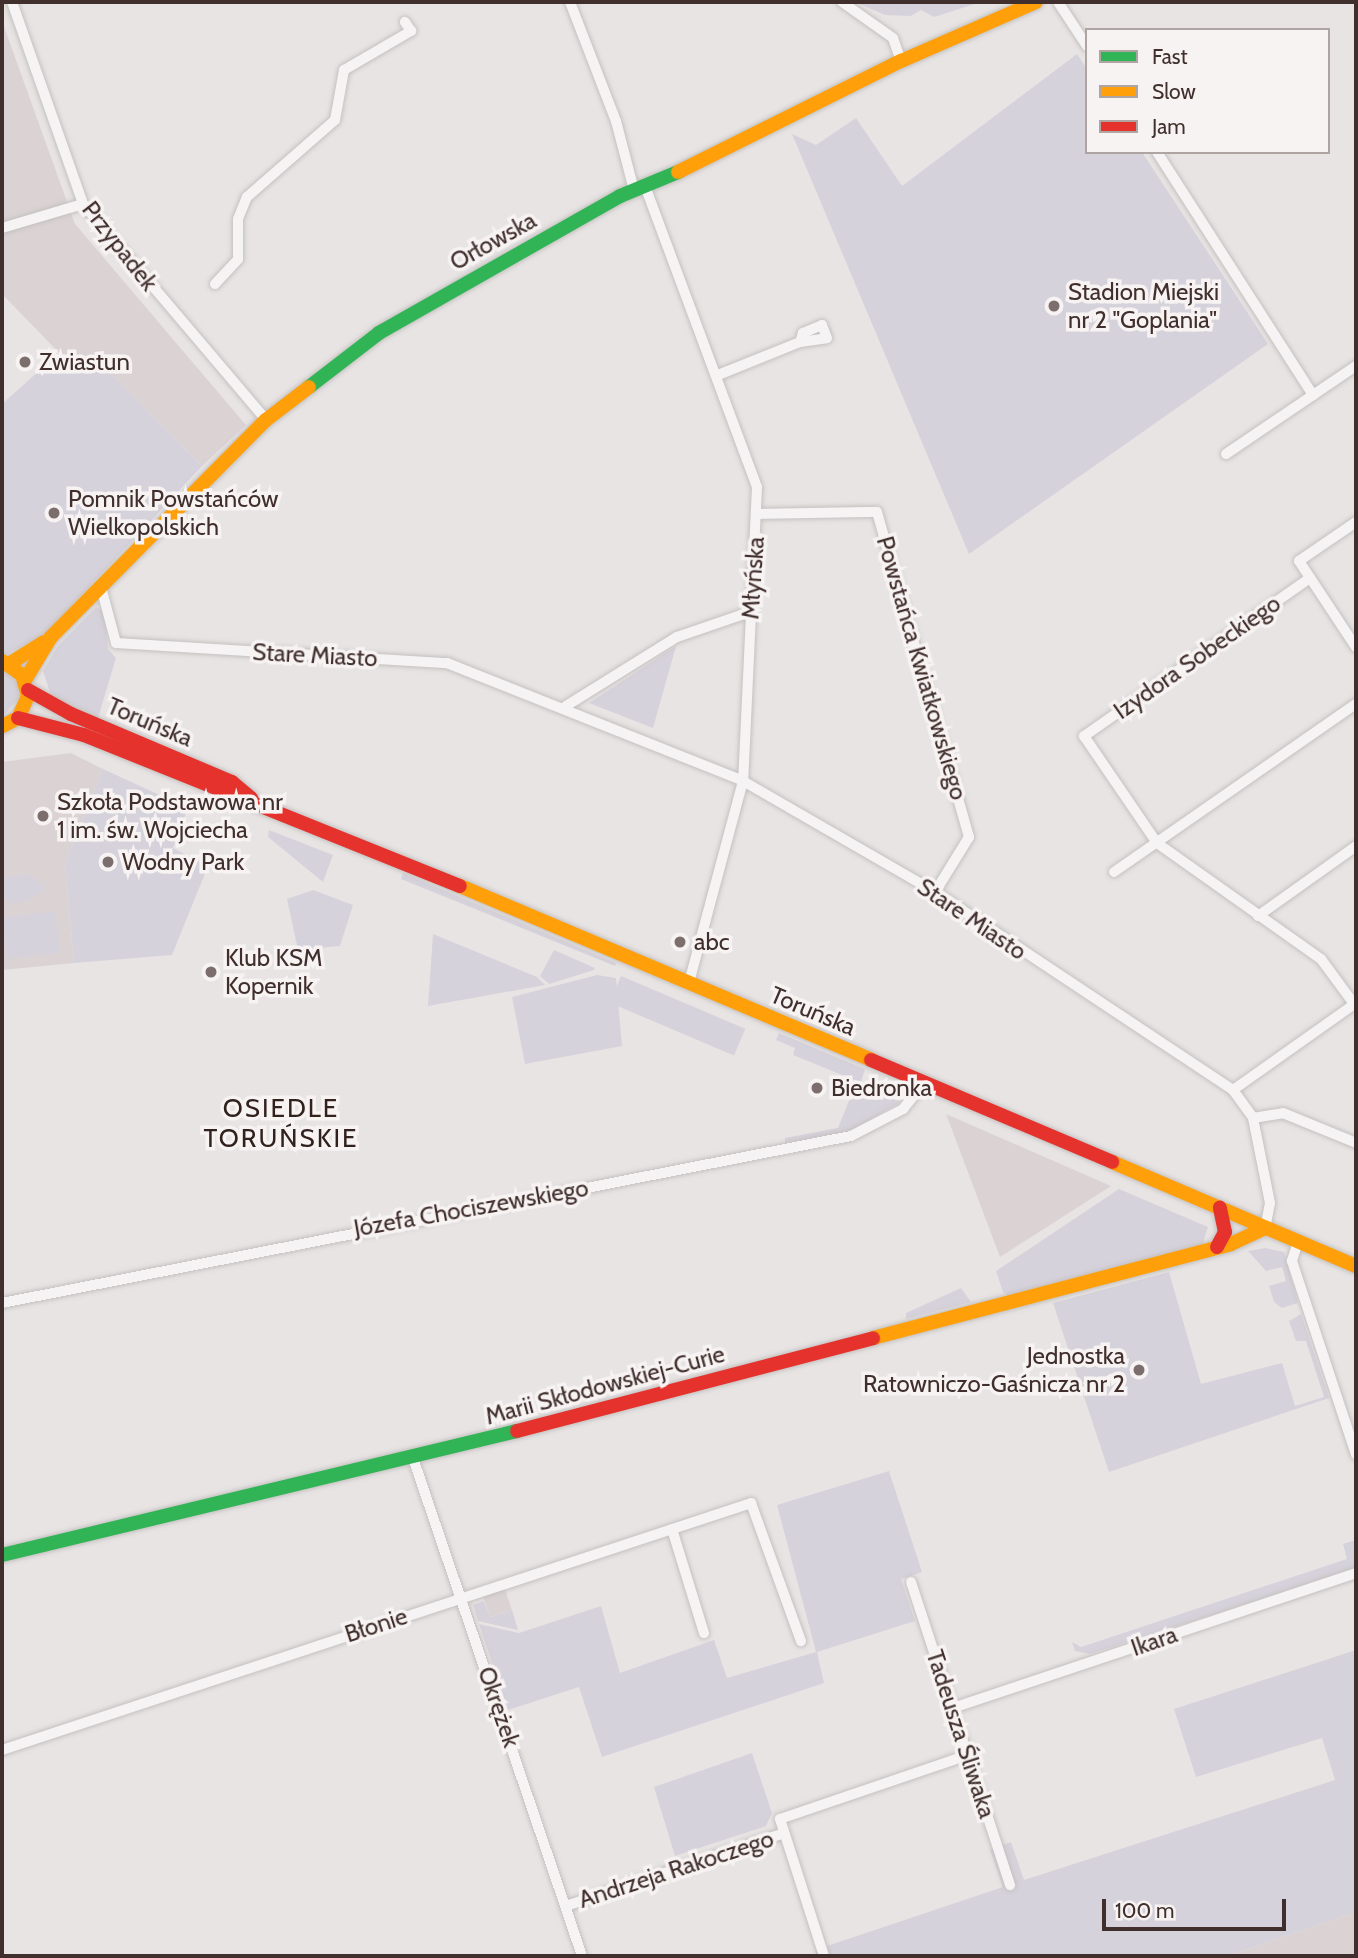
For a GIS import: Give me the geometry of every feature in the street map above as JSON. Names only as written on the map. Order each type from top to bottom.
[{"type":"street","name":"Przypadek","points":[[12,2],[83,204],[266,420]]},
{"type":"street","name":"Młyńska","points":[[570,2],[640,188],[718,375],[755,477],[758,514],[750,612],[743,781],[689,983]]},
{"type":"street","points":[[842,2],[893,38],[901,61]]},
{"type":"street","name":"Orłowska","points":[[5,663],[51,637],[266,420],[379,332],[640,188],[720,155],[901,61],[1036,2]]},
{"type":"street","points":[[1058,2],[1085,43]]},
{"type":"street","points":[[215,284],[238,259],[238,219],[247,197],[335,120],[344,71],[411,31],[405,22]]},
{"type":"street","points":[[1158,154],[1313,395]]},
{"type":"street","points":[[2,228],[83,204]]},
{"type":"street","points":[[718,375],[800,342]]},
{"type":"street","points":[[1226,454],[1356,366]]},
{"type":"street","name":"Powstańca Kwiatkowskiego","points":[[758,514],[877,512],[970,837],[935,891]]},
{"type":"street","points":[[1356,522],[1299,561],[1356,647]]},
{"type":"street","name":"Izydora Sobeckiego","points":[[1157,843],[1084,736],[1310,578]]},
{"type":"street","name":"Stare Miasto","points":[[101,587],[116,643],[447,663],[566,706],[743,781],[935,891],[1233,1090],[1253,1118],[1270,1203],[1265,1228]]},
{"type":"street","points":[[566,706],[677,637],[750,612]]},
{"type":"street","name":"Orłowska","points":[[18,718],[27,685],[51,637]]},
{"type":"street","name":"Toruńska","points":[[5,663],[27,685],[71,714],[232,782],[252,799]]},
{"type":"street","points":[[1114,872],[1356,704]]},
{"type":"street","points":[[2,726],[18,718]]},
{"type":"street","name":"Toruńska","points":[[18,718],[84,735],[229,796],[252,799],[1356,1266]]},
{"type":"street","points":[[1157,843],[1321,960],[1355,1003],[1233,1090]]},
{"type":"street","points":[[1258,916],[1356,846]]},
{"type":"street","name":"Józefa Chociszewskiego","points":[[2,1303],[851,1136],[903,1109],[924,1083]]},
{"type":"street","points":[[1253,1118],[1283,1113],[1356,1143]]},
{"type":"street","points":[[1217,1247],[1225,1232],[1220,1208]]},
{"type":"street","name":"Marii Skłodowskiej-Curie","points":[[2,1555],[413,1458],[1217,1247],[1265,1228]]},
{"type":"street","points":[[1298,1242],[1292,1261],[1356,1455]]},
{"type":"street","name":"Okrężek","points":[[413,1458],[582,1956]]},
{"type":"street","name":"Błonie","points":[[2,1750],[751,1503],[801,1641]]},
{"type":"street","points":[[672,1530],[704,1633]]},
{"type":"street","name":"Ikara","points":[[953,1708],[1356,1573]]},
{"type":"street","name":"Tadeusza Śliwaka","points":[[911,1582],[1010,1885]]},
{"type":"street","name":"Andrzeja Rakoczego","points":[[566,1906],[784,1833],[780,1819],[968,1755]]},
{"type":"street","points":[[784,1833],[824,1956]]},
{"type":"shaded area","points":[[855,2],[981,2],[934,17],[921,10],[911,16],[885,15]]},
{"type":"shaded area","points":[[2,21],[75,224],[246,425],[202,466],[103,366],[85,370],[70,364],[2,294]]},
{"type":"shaded area","name":"Stadion Miejski nr 2 \"Goplania\"","points":[[1077,54],[1085,66],[1085,154],[1143,154],[1268,344],[969,554],[792,134],[816,145],[856,118],[902,186]]},
{"type":"shaded area","points":[[59,353],[85,370],[103,366],[202,466],[44,635],[2,656],[2,404]]},
{"type":"shaded area","points":[[96,607],[104,612],[108,649],[116,658],[98,718],[53,701],[43,671],[58,646]]},
{"type":"shaded area","points":[[676,646],[653,728],[589,703]]},
{"type":"shaded area","points":[[2,670],[17,682],[20,697],[2,717]]},
{"type":"shaded area","name":"Szkoła Podstawowa nr 1 im. św. Wojciecha","points":[[71,753],[103,769],[65,863],[74,963],[2,970],[2,762]]},
{"type":"shaded area","points":[[103,769],[188,808],[173,848],[208,866],[172,955],[74,963],[65,863]]},
{"type":"shaded area","points":[[269,830],[333,855],[323,882],[268,837]]},
{"type":"shaded area","points":[[403,873],[616,963],[615,966],[401,879]]},
{"type":"shaded area","points":[[31,874],[46,889],[26,902],[11,903],[2,896],[2,878]]},
{"type":"shaded area","points":[[313,890],[353,905],[340,946],[298,950],[287,899]]},
{"type":"shaded area","points":[[55,911],[60,953],[8,959],[2,917]]},
{"type":"shaded area","points":[[433,934],[537,977],[545,985],[428,1006]]},
{"type":"shaded area","points":[[554,950],[595,968],[549,984],[540,976]]},
{"type":"shaded area","points":[[597,975],[616,978],[622,1046],[525,1064],[512,997]]},
{"type":"shaded area","points":[[621,976],[745,1029],[734,1055],[610,1003]]},
{"type":"shaded area","points":[[779,1033],[865,1069],[861,1082],[900,1102],[850,1131],[785,1143],[785,1138],[838,1128],[857,1081],[793,1055],[795,1048],[776,1040]]},
{"type":"shaded area","points":[[946,1114],[1111,1186],[1000,1257]]},
{"type":"shaded area","points":[[1119,1189],[1208,1227],[1202,1246],[1008,1295],[1003,1292],[996,1271]]},
{"type":"shaded area","points":[[1265,1248],[1284,1252],[1298,1303],[1282,1308],[1274,1302],[1269,1286],[1286,1281],[1282,1267],[1266,1271],[1248,1251]]},
{"type":"shaded area","points":[[1169,1272],[1201,1384],[1282,1363],[1295,1406],[1324,1397],[1306,1341],[1296,1341],[1289,1321],[1301,1314],[1329,1398],[1109,1472],[1053,1303]]},
{"type":"shaded area","points":[[961,1288],[971,1302],[906,1319],[906,1313]]},
{"type":"shaded area","points":[[889,1471],[922,1572],[901,1579],[915,1621],[817,1652],[824,1683],[602,1757],[579,1687],[508,1710],[479,1624],[519,1633],[601,1606],[620,1673],[714,1640],[727,1678],[816,1652],[777,1505]]},
{"type":"shaded area","points":[[1356,1540],[1356,1568],[1090,1654],[1075,1651],[1072,1642],[1081,1647],[1347,1559],[1343,1544]]},
{"type":"shaded area","points":[[505,1589],[512,1610],[490,1617],[483,1596]]},
{"type":"shaded area","points":[[484,1601],[490,1617],[512,1610],[518,1630],[478,1621],[473,1605]]},
{"type":"shaded area","points":[[1356,1650],[1356,1912],[1227,1956],[817,1956],[815,1951],[827,1946],[1003,1887],[990,1850],[1011,1842],[1024,1880],[1335,1780],[1322,1738],[1196,1777],[1174,1709]]},
{"type":"shaded area","points":[[752,1753],[772,1813],[766,1826],[675,1856],[654,1787]]},
{"type":"shaded area","points":[[1356,1912],[1356,1956],[1227,1956]]},
{"type":"traffic: fast","points":[[309,387],[379,333],[620,196],[678,172]]},
{"type":"traffic: fast","points":[[2,1555],[517,1431]]},
{"type":"traffic: slow","points":[[678,172],[901,61],[1036,2]]},
{"type":"traffic: slow","points":[[25,680],[51,637],[266,420],[309,387]]},
{"type":"traffic: slow","points":[[9,664],[44,642]]},
{"type":"traffic: slow","points":[[2,661],[22,675],[28,696],[18,718],[2,726]]},
{"type":"traffic: slow","points":[[460,886],[871,1060]]},
{"type":"traffic: slow","points":[[1112,1162],[1356,1266]]},
{"type":"traffic: slow","points":[[873,1338],[1231,1244],[1265,1228]]},
{"type":"traffic: jam","points":[[28,690],[71,714],[232,782],[251,798]]},
{"type":"traffic: jam","points":[[18,718],[84,735],[460,886]]},
{"type":"traffic: jam","points":[[871,1060],[1112,1162]]},
{"type":"traffic: jam","points":[[1217,1247],[1225,1232],[1220,1208]]},
{"type":"traffic: jam","points":[[517,1431],[873,1338]]},
{"type":"place","name":"Stadion Miejski nr 2 \"Goplania\"","points":[[1054,306]]},
{"type":"place","name":"Zwiastun","points":[[25,362]]},
{"type":"place","name":"Pomnik Powstańców Wielkopolskich","points":[[54,513]]},
{"type":"place","name":"Szkoła Podstawowa nr 1 im. św. Wojciecha","points":[[43,816]]},
{"type":"place","name":"Wodny Park","points":[[108,862]]},
{"type":"place","name":"abc","points":[[680,942]]},
{"type":"place","name":"Klub KSM Kopernik","points":[[211,972]]},
{"type":"place","name":"Biedronka","points":[[817,1088]]},
{"type":"place","name":"Jednostka Ratowniczo-Gaśnicza nr 2","points":[[1139,1370]]},
{"type":"district","name":"OSIEDLE TORUŃSKIE","points":[[281,1124]]}]
